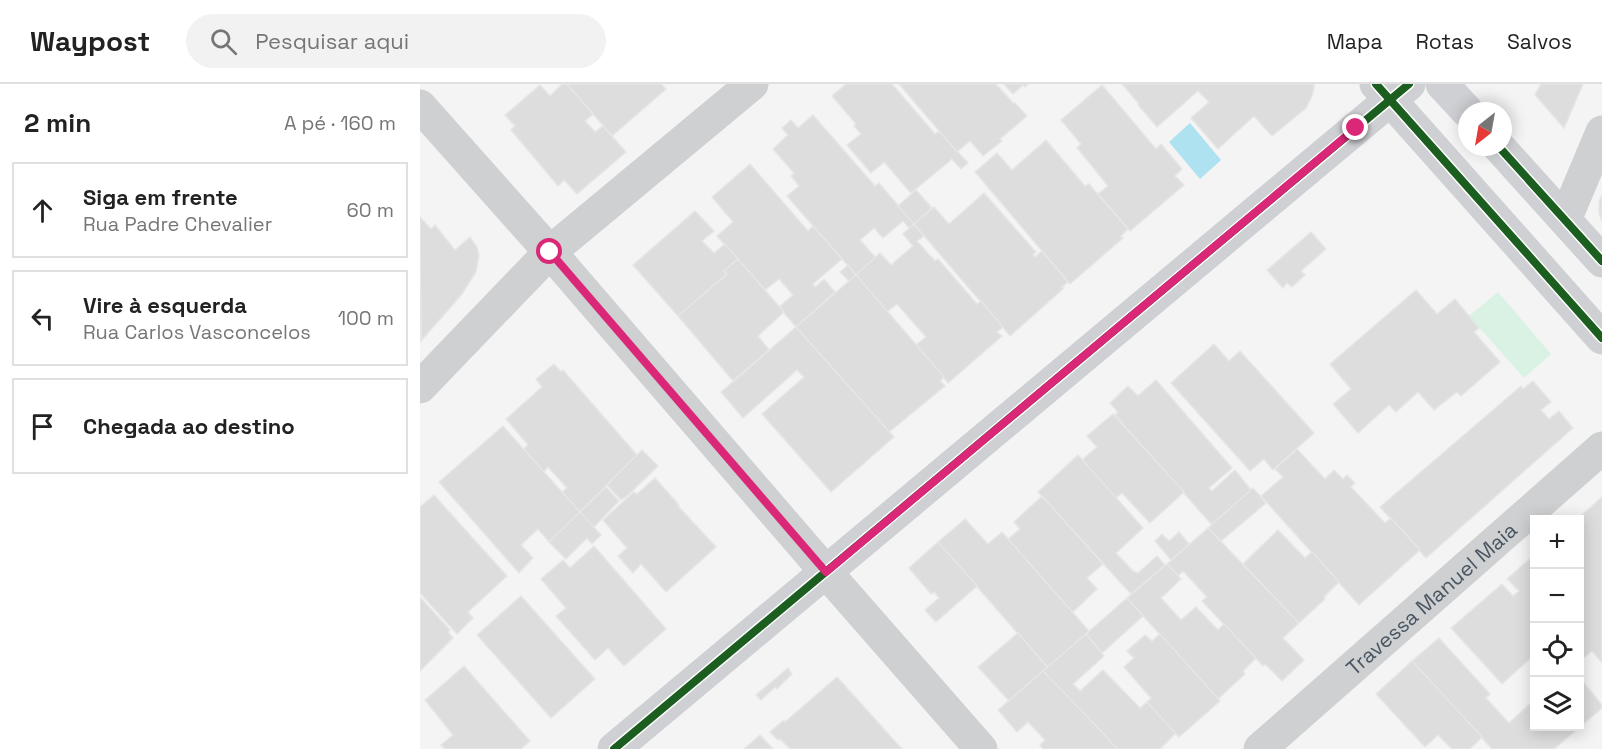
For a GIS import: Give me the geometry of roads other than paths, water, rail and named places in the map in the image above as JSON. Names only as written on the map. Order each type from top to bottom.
[{"type":"main road","points":[[1442,84],[1459,102]]},
{"type":"main road","points":[[614,749],[826,572],[1392,89],[1602,338]]},
{"type":"main road","points":[[1507,156],[1602,261]]},
{"type":"street","points":[[420,387],[550,252],[752,84]]},
{"type":"street","points":[[420,106],[550,252],[981,749]]},
{"type":"street","points":[[1565,220],[1602,132]]},
{"type":"street","name":"Travessa Manuel Maia","points":[[1260,749],[1602,448]]},
{"type":"water","points":[[1190,123],[1221,160],[1200,179],[1169,142]]}]
